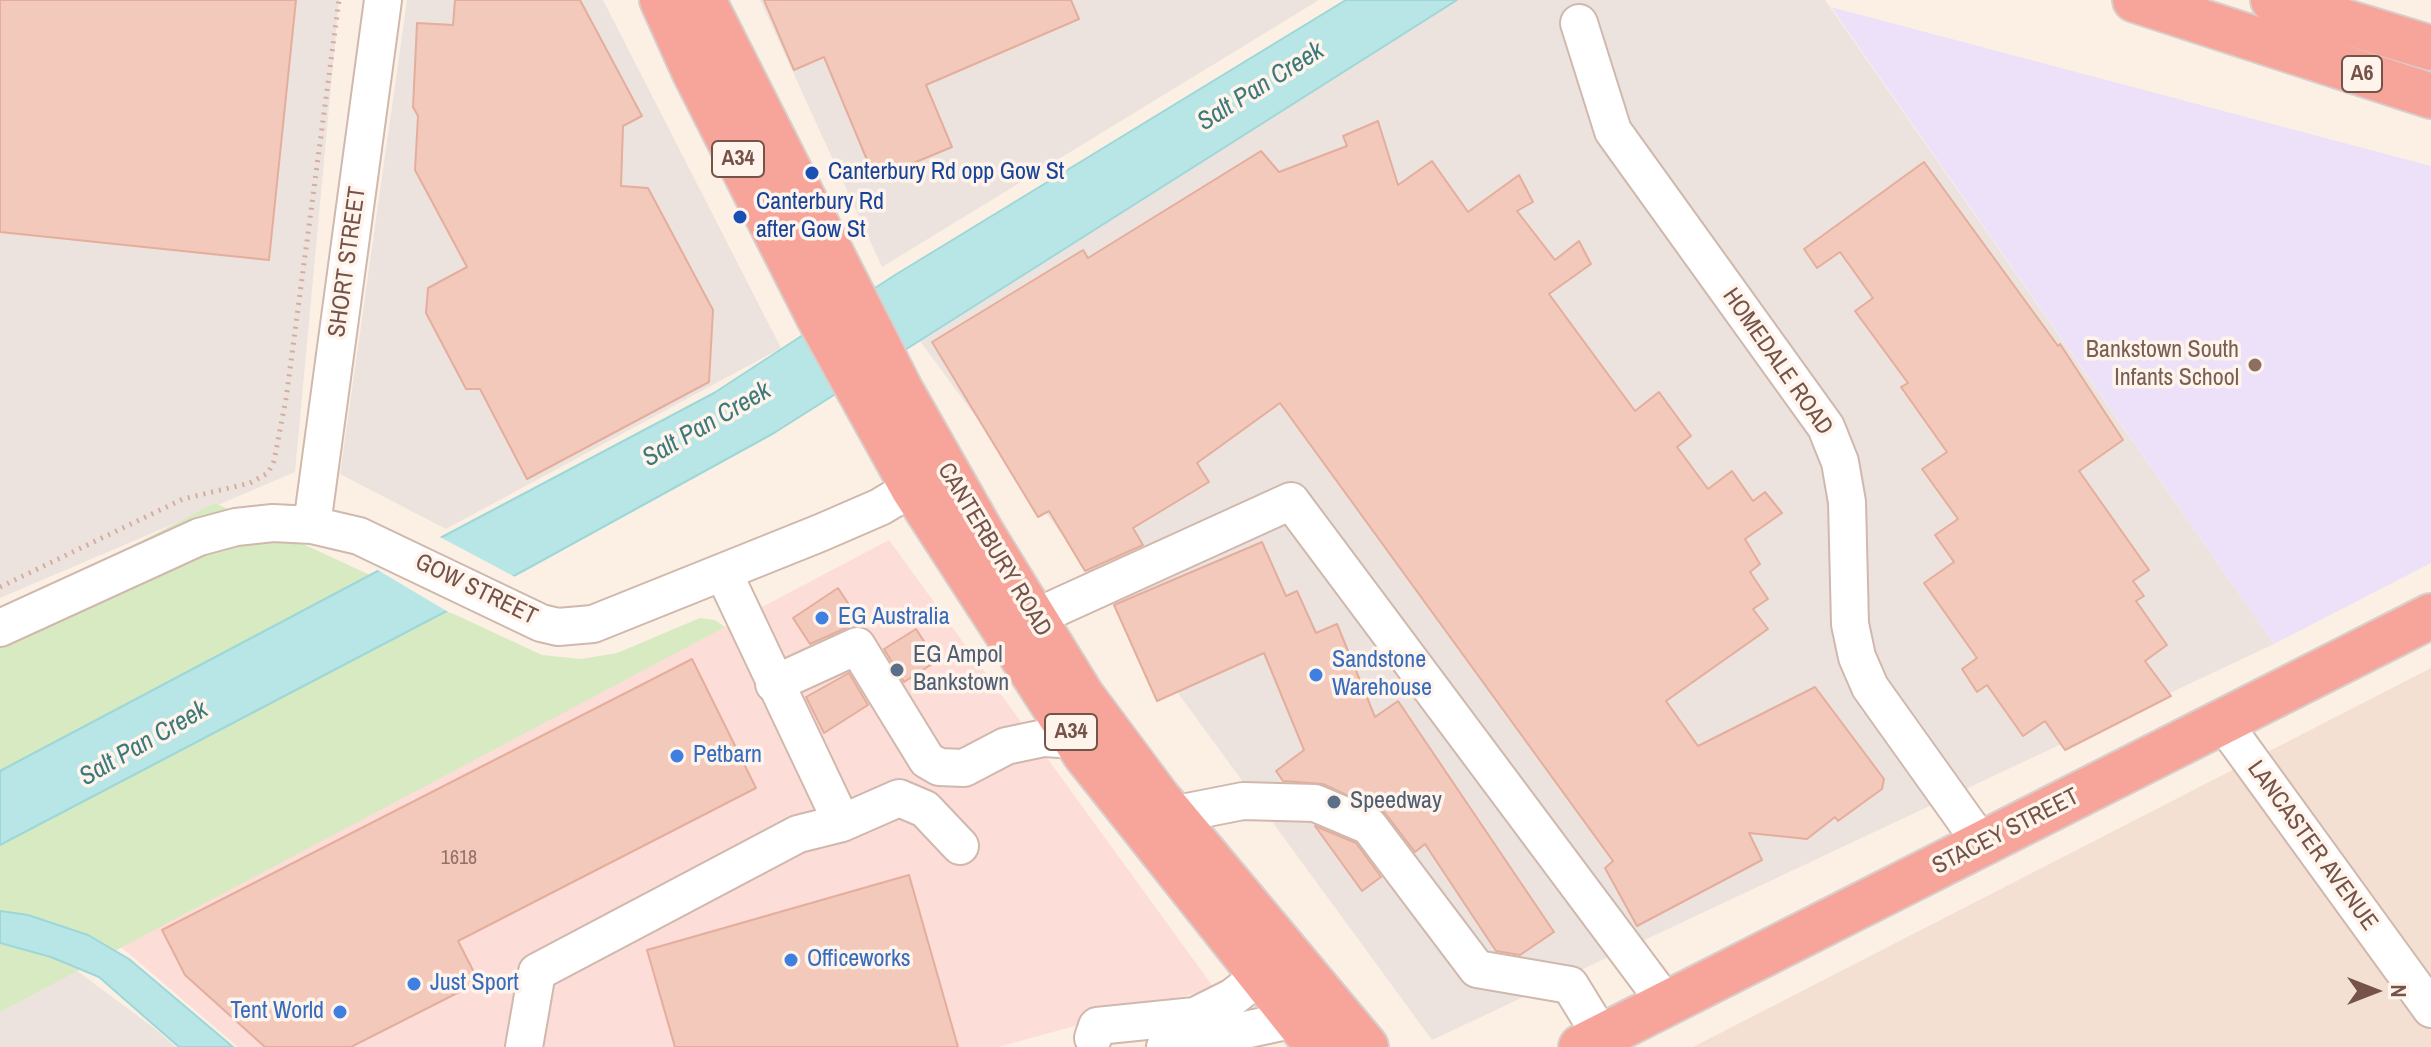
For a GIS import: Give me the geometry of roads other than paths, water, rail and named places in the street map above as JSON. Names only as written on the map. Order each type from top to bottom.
[{"type":"highway","name":"CANTERBURY ROAD","points":[[662,0],[694,71],[834,305],[1076,740],[1307,1033]]},
{"type":"highway","name":"CANTERBURY ROAD","points":[[703,0],[834,305]]},
{"type":"highway","name":"A6","points":[[2135,0],[2431,96]]},
{"type":"highway","name":"A6","points":[[2273,0],[2431,48]]},
{"type":"highway","name":"CANTERBURY ROAD","points":[[929,478],[1034,618],[1082,696],[1172,815],[1366,1047]]},
{"type":"highway","name":"STACEY STREET","points":[[1598,1043],[1666,1003],[2431,616]]},
{"type":"street","name":"SHORT STREET","points":[[312,525],[383,0]]},
{"type":"street","name":"HOMEDALE ROAD","points":[[1579,23],[1613,131],[1826,427],[1840,462],[1847,502],[1850,624],[1857,657],[1870,687],[1982,844]]},
{"type":"street","name":"GOW STREET","points":[[0,628],[199,537],[255,524],[312,525],[340,530],[391,549],[518,614],[558,627],[593,624],[724,574],[880,507],[929,478]]},
{"type":"street","points":[[1034,618],[1291,501],[1666,1003]]},
{"type":"street","points":[[724,574],[842,823]]},
{"type":"street","points":[[774,684],[857,646],[927,760],[939,767],[955,770],[978,763],[1006,746],[1044,738],[1076,740]]},
{"type":"street","name":"LANCASTER AVENUE","points":[[2222,721],[2431,1009]]},
{"type":"street","points":[[899,798],[912,735]]},
{"type":"street","points":[[524,1047],[537,972],[798,834],[842,823],[899,798],[925,809],[960,846]]},
{"type":"street","points":[[1172,815],[1243,801],[1315,803],[1369,826],[1477,969],[1570,985],[1598,1043]]},
{"type":"street","points":[[1093,1038],[1097,1026],[1195,1016],[1233,997],[1261,975]]},
{"type":"street","points":[[1165,1047],[1307,1033]]},
{"type":"water","name":"Salt Pan Creek","points":[[1346,0],[1457,0],[774,433],[523,571],[0,845],[0,771],[714,393],[895,275]]},
{"type":"water","points":[[0,911],[28,915],[88,935],[129,959],[233,1047],[179,1047],[99,977],[51,957],[0,943]]},
{"type":"place","name":"Canterbury Rd opp Gow St","points":[[812,173]]},
{"type":"place","name":"Canterbury Rd after Gow St","points":[[740,217]]},
{"type":"place","name":"Bankstown South Infants School","points":[[2255,365]]},
{"type":"place","name":"EG Australia","points":[[822,618]]},
{"type":"place","name":"EG Ampol Bankstown","points":[[897,670]]},
{"type":"place","name":"Sandstone Warehouse","points":[[1316,675]]},
{"type":"place","name":"Petbarn","points":[[677,756]]},
{"type":"place","name":"Speedway","points":[[1334,802]]},
{"type":"place","name":"Officeworks","points":[[791,960]]},
{"type":"place","name":"Just Sport","points":[[414,984]]},
{"type":"place","name":"Tent World","points":[[340,1012]]}]
